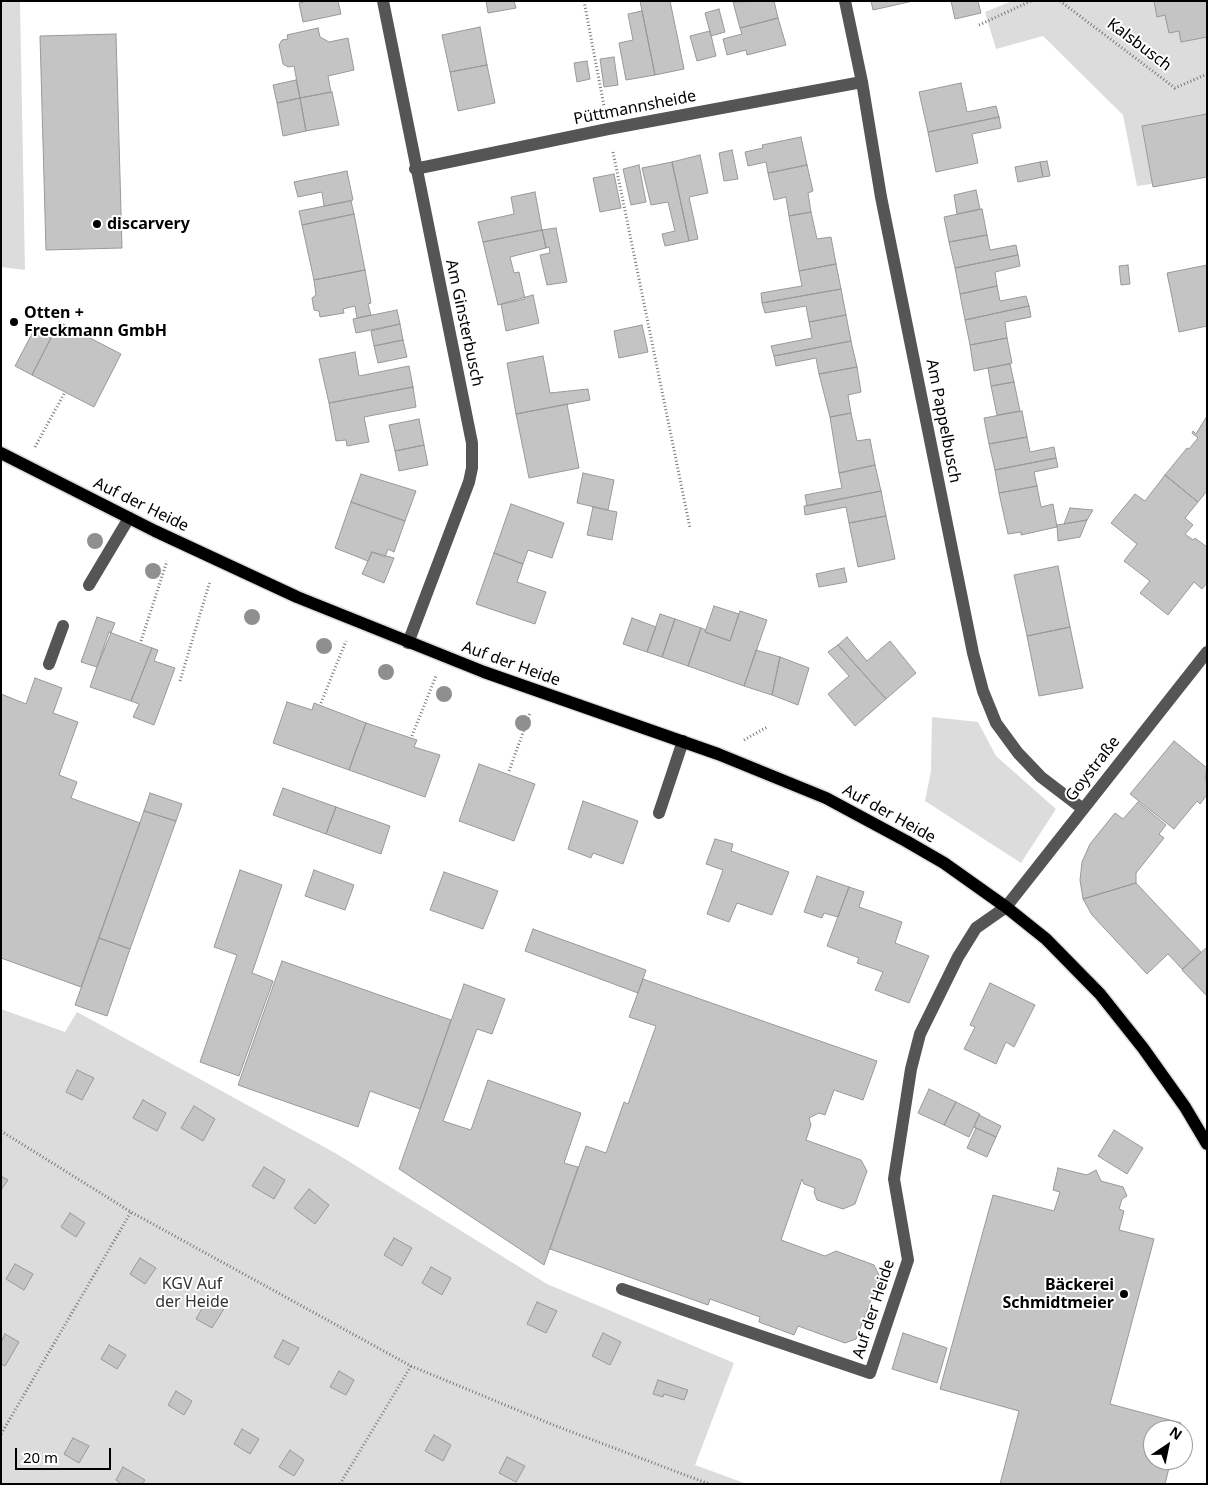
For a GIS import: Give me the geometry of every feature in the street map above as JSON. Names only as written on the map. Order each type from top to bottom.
[{"type":"main road","name":"Auf der Heide","points":[[1,453],[216,560],[408,643],[683,741],[826,798],[944,863],[1006,906],[1046,940],[1100,994],[1143,1048],[1185,1107],[1207,1144]]},
{"type":"street","name":"Am Ginsterbusch","points":[[383,1],[472,442],[472,468],[469,482],[408,643]]},
{"type":"street","name":"Am Pappelbusch","points":[[844,1],[862,82],[883,206],[973,653],[983,692],[996,723],[1018,753],[1041,777],[1083,809]]},
{"type":"street","name":"Püttmannsheide","points":[[416,169],[608,129],[862,82]]},
{"type":"street","points":[[89,585],[129,518]]},
{"type":"street","points":[[49,664],[64,626]]},
{"type":"street","name":"Goystraße","points":[[1006,906],[1207,652]]},
{"type":"street","points":[[659,813],[683,741]]},
{"type":"street","name":"Auf der Heide","points":[[622,1289],[870,1374],[908,1260],[894,1179],[911,1069],[920,1034],[958,957],[976,928],[1006,906]]},
{"type":"path","points":[[584,1],[608,129],[690,528]]},
{"type":"path","points":[[979,25],[1031,1]]},
{"type":"path","name":"Kalsbusch","points":[[1060,1],[1175,88],[1207,74]]},
{"type":"path","points":[[25,465],[65,392]]},
{"type":"path","points":[[141,641],[174,540]]},
{"type":"path","points":[[180,681],[216,560]]},
{"type":"path","points":[[321,703],[354,620]]},
{"type":"path","points":[[412,736],[444,657]]},
{"type":"path","points":[[509,771],[537,690]]},
{"type":"path","points":[[1,1131],[131,1212],[411,1366],[556,1426],[709,1484]]},
{"type":"path","points":[[1,1434],[131,1212]]},
{"type":"path","points":[[340,1484],[411,1366]]},
{"type":"green space","points":[[1,1],[20,1],[25,270],[1,267]]},
{"type":"green space","points":[[1012,1],[1207,1],[1207,176],[1137,186],[1123,115],[1043,36],[996,49],[985,12]]},
{"type":"green space","points":[[932,717],[978,722],[996,756],[1056,809],[1021,863],[925,801],[931,771]]},
{"type":"green space","name":"KGV Auf der Heide","points":[[1,1009],[65,1032],[77,1012],[337,1154],[547,1284],[734,1363],[695,1465],[747,1484],[1,1484]]},
{"type":"building","points":[[307,1],[338,1],[341,14],[303,22],[299,3]]},
{"type":"building","points":[[486,1],[514,1],[516,8],[488,13]]},
{"type":"building","points":[[640,1],[670,1],[684,69],[655,75]]},
{"type":"building","points":[[774,1],[778,18],[740,28],[733,2]]},
{"type":"building","points":[[871,1],[913,1],[873,10]]},
{"type":"building","points":[[951,1],[978,1],[981,13],[955,19]]},
{"type":"building","points":[[1154,1],[1207,1],[1207,37],[1181,42],[1179,31],[1169,33],[1165,15],[1157,17]]},
{"type":"building","points":[[719,9],[725,32],[711,36],[705,13]]},
{"type":"building","points":[[642,11],[655,75],[626,80],[619,43],[633,40],[628,14]]},
{"type":"building","points":[[778,18],[786,45],[747,55],[746,50],[727,55],[723,39],[742,34],[740,28]]},
{"type":"building","points":[[480,27],[487,65],[450,72],[442,35]]},
{"type":"building","points":[[318,28],[320,37],[329,42],[348,38],[354,70],[328,76],[331,92],[300,98],[294,66],[288,67],[283,64],[279,45],[282,40],[288,39],[287,35]]},
{"type":"building","points":[[710,31],[716,56],[697,61],[690,36]]},
{"type":"building","points":[[116,34],[122,248],[46,250],[40,36]]},
{"type":"building","points":[[614,57],[618,85],[604,87],[600,59]]},
{"type":"building","points":[[587,61],[590,79],[577,82],[574,63]]},
{"type":"building","points":[[487,65],[495,103],[458,111],[450,72]]},
{"type":"building","points":[[296,80],[300,98],[277,103],[273,85]]},
{"type":"building","points":[[961,83],[967,112],[996,106],[999,117],[928,132],[919,92]]},
{"type":"building","points":[[332,92],[339,125],[306,131],[300,98]]},
{"type":"building","points":[[300,98],[306,131],[283,136],[277,103]]},
{"type":"building","points":[[1207,114],[1207,177],[1153,187],[1142,126]]},
{"type":"building","points":[[999,117],[1001,128],[972,134],[978,163],[936,172],[928,132]]},
{"type":"building","points":[[801,137],[807,165],[768,173],[766,162],[748,166],[745,152],[763,148],[762,145]]},
{"type":"building","points":[[732,150],[738,179],[724,181],[719,153]]},
{"type":"building","points":[[700,155],[708,193],[689,197],[698,239],[689,241],[672,162]]},
{"type":"building","points":[[1047,161],[1050,176],[1043,177],[1040,162]]},
{"type":"building","points":[[672,162],[689,241],[665,246],[662,234],[675,231],[668,202],[651,205],[642,168]]},
{"type":"building","points":[[1040,162],[1043,177],[1018,182],[1015,167]]},
{"type":"building","points":[[639,165],[646,202],[631,205],[623,169]]},
{"type":"building","points":[[807,165],[813,191],[808,193],[811,212],[789,216],[786,197],[774,200],[768,173]]},
{"type":"building","points":[[347,171],[353,200],[324,206],[322,192],[298,197],[294,182]]},
{"type":"building","points":[[614,174],[621,208],[600,212],[593,178]]},
{"type":"building","points":[[976,190],[980,209],[957,214],[954,195]]},
{"type":"building","points":[[535,192],[542,230],[483,242],[478,222],[514,214],[511,197]]},
{"type":"building","points":[[351,201],[354,214],[302,225],[299,211]]},
{"type":"building","points":[[982,209],[987,235],[949,242],[944,217]]},
{"type":"building","points":[[811,212],[817,239],[831,237],[836,264],[799,271],[789,216]]},
{"type":"building","points":[[354,214],[365,270],[314,280],[302,225]]},
{"type":"building","points":[[556,228],[567,282],[547,285],[540,255],[550,253],[549,247],[546,248],[542,230]]},
{"type":"building","points":[[542,230],[546,248],[510,257],[514,273],[519,272],[525,299],[498,305],[483,242]]},
{"type":"building","points":[[987,235],[990,250],[1016,245],[1018,255],[955,268],[949,242]]},
{"type":"building","points":[[1018,255],[1020,266],[995,272],[997,286],[960,294],[955,268]]},
{"type":"building","points":[[836,264],[841,289],[762,303],[761,293],[802,286],[799,271]]},
{"type":"building","points":[[1128,265],[1130,284],[1121,285],[1119,266]]},
{"type":"building","points":[[1207,265],[1207,326],[1179,332],[1167,273]]},
{"type":"building","points":[[365,270],[371,303],[368,304],[371,315],[357,318],[355,306],[343,309],[344,313],[320,317],[319,311],[314,310],[312,298],[316,295],[314,280]]},
{"type":"building","points":[[997,286],[1000,301],[1026,296],[1029,306],[965,320],[960,294]]},
{"type":"building","points":[[841,289],[846,315],[809,322],[806,306],[765,313],[762,303]]},
{"type":"building","points":[[533,295],[539,323],[506,331],[501,304]]},
{"type":"building","points":[[1029,306],[1031,317],[1005,322],[1007,338],[970,345],[965,320]]},
{"type":"building","points":[[397,310],[400,324],[356,333],[353,319]]},
{"type":"building","points":[[846,315],[851,341],[774,356],[771,346],[812,338],[809,322]]},
{"type":"building","points":[[59,322],[121,354],[94,407],[32,375]]},
{"type":"building","points":[[400,324],[403,340],[374,346],[371,331]]},
{"type":"building","points":[[642,325],[648,352],[619,358],[614,331]]},
{"type":"building","points":[[34,330],[51,338],[32,375],[15,366]]},
{"type":"building","points":[[1007,338],[1012,363],[974,371],[970,345]]},
{"type":"building","points":[[403,340],[407,357],[378,363],[374,346]]},
{"type":"building","points":[[851,341],[857,367],[819,374],[816,358],[776,366],[774,356]]},
{"type":"building","points":[[355,352],[359,376],[409,366],[413,387],[329,403],[319,359]]},
{"type":"building","points":[[543,356],[550,393],[588,389],[590,400],[516,414],[507,363]]},
{"type":"building","points":[[1010,364],[1014,382],[991,386],[988,368]]},
{"type":"building","points":[[857,367],[861,392],[848,395],[851,413],[830,417],[819,374]]},
{"type":"building","points":[[1014,382],[1020,411],[997,415],[991,386]]},
{"type":"building","points":[[413,387],[416,407],[364,417],[369,442],[347,446],[346,440],[336,441],[329,403]]},
{"type":"building","points":[[567,404],[579,468],[529,478],[516,414]]},
{"type":"building","points":[[1022,411],[1027,437],[989,444],[984,418]]},
{"type":"building","points":[[851,413],[857,441],[870,439],[875,465],[839,473],[830,417]]},
{"type":"building","points":[[1207,416],[1207,491],[1198,502],[1165,475],[1187,448],[1189,449],[1198,438],[1192,433],[1193,431],[1196,434]]},
{"type":"building","points":[[419,419],[424,445],[395,451],[389,425]]},
{"type":"building","points":[[1027,437],[1030,452],[1054,447],[1056,458],[995,470],[989,444]]},
{"type":"building","points":[[424,445],[428,465],[399,471],[395,451]]},
{"type":"building","points":[[1056,458],[1058,467],[1034,472],[1037,486],[999,493],[995,470]]},
{"type":"building","points":[[875,465],[881,491],[807,506],[805,495],[842,488],[839,473]]},
{"type":"building","points":[[583,473],[614,480],[608,510],[577,503]]},
{"type":"building","points":[[361,474],[416,491],[405,521],[351,502]]},
{"type":"building","points":[[1165,475],[1198,502],[1185,518],[1193,525],[1185,534],[1193,540],[1195,538],[1207,547],[1207,583],[1202,589],[1194,582],[1168,615],[1140,593],[1150,581],[1124,561],[1137,544],[1111,523],[1135,494],[1145,501]]},
{"type":"building","points":[[1037,486],[1041,507],[1053,504],[1057,527],[1021,535],[1021,532],[1008,534],[999,493]]},
{"type":"building","points":[[881,491],[886,516],[849,523],[846,507],[805,515],[804,506]]},
{"type":"building","points":[[351,502],[405,521],[394,552],[388,549],[385,557],[372,552],[368,561],[335,548]]},
{"type":"building","points":[[511,504],[564,523],[552,558],[528,550],[523,564],[494,553]]},
{"type":"building","points":[[593,507],[617,512],[612,540],[587,535]]},
{"type":"building","points":[[1070,508],[1093,510],[1087,520],[1064,524]]},
{"type":"building","points":[[886,516],[895,559],[858,567],[849,523]]},
{"type":"building","points":[[1087,520],[1080,537],[1058,541],[1057,525]]},
{"type":"building","points":[[372,552],[394,558],[384,583],[362,574]]},
{"type":"building","points":[[494,553],[523,564],[517,582],[546,592],[535,624],[476,604]]},
{"type":"building","points":[[1058,566],[1070,627],[1027,636],[1014,575]]},
{"type":"building","points":[[844,568],[847,582],[819,587],[816,574]]},
{"type":"building","points":[[714,606],[739,614],[730,641],[705,632]]},
{"type":"building","points":[[740,611],[767,620],[744,686],[688,666],[701,628],[706,630],[705,632],[730,641]]},
{"type":"building","points":[[660,614],[675,619],[662,657],[647,652]]},
{"type":"building","points":[[97,617],[115,623],[97,667],[81,662]]},
{"type":"building","points":[[632,618],[656,627],[647,652],[623,644]]},
{"type":"building","points":[[675,619],[701,628],[688,666],[662,657]]},
{"type":"building","points":[[1070,627],[1083,688],[1039,696],[1027,636]]},
{"type":"building","points":[[109,632],[152,648],[131,701],[90,687]]},
{"type":"building","points":[[847,637],[867,661],[890,641],[916,673],[886,699],[838,645]]},
{"type":"building","points":[[838,645],[886,699],[855,726],[828,694],[849,676],[828,652]]},
{"type":"building","points":[[152,648],[158,650],[154,661],[175,668],[154,725],[133,717],[139,704],[131,701]]},
{"type":"building","points":[[756,650],[780,657],[772,695],[744,686]]},
{"type":"building","points":[[780,657],[809,668],[798,705],[772,695]]},
{"type":"building","points":[[35,678],[62,688],[53,713],[78,722],[59,775],[77,782],[71,798],[140,823],[81,987],[1,958],[1,694],[26,704]]},
{"type":"building","points":[[287,702],[312,710],[314,703],[366,723],[349,770],[273,743]]},
{"type":"building","points":[[366,723],[417,740],[414,747],[440,755],[425,797],[349,770]]},
{"type":"building","points":[[1174,741],[1207,768],[1205,780],[1207,782],[1207,795],[1200,804],[1197,801],[1174,829],[1130,794]]},
{"type":"building","points":[[479,764],[535,784],[514,841],[459,821]]},
{"type":"building","points":[[283,788],[336,807],[326,834],[273,815]]},
{"type":"building","points":[[150,793],[182,804],[176,821],[144,811]]},
{"type":"building","points":[[583,801],[638,821],[623,864],[593,853],[591,858],[568,849]]},
{"type":"building","points":[[1138,802],[1166,825],[1159,834],[1164,838],[1136,873],[1136,883],[1083,899],[1080,880],[1082,862],[1090,844],[1115,813],[1123,819]]},
{"type":"building","points":[[336,807],[390,826],[381,854],[326,834]]},
{"type":"building","points":[[144,811],[176,821],[130,949],[99,938]]},
{"type":"building","points":[[715,839],[733,844],[731,851],[789,872],[772,915],[737,903],[729,922],[707,914],[723,870],[706,864]]},
{"type":"building","points":[[240,870],[282,885],[252,973],[273,981],[239,1076],[200,1062],[237,955],[214,947]]},
{"type":"building","points":[[314,870],[354,885],[345,910],[305,896]]},
{"type":"building","points":[[444,872],[498,891],[483,929],[430,910]]},
{"type":"building","points":[[817,876],[849,887],[838,917],[824,913],[822,918],[804,912]]},
{"type":"building","points":[[1136,883],[1201,952],[1182,969],[1168,954],[1147,974],[1092,915],[1083,899]]},
{"type":"building","points":[[849,887],[864,892],[859,907],[902,922],[895,943],[929,956],[909,1003],[875,990],[883,972],[857,963],[859,958],[827,946]]},
{"type":"building","points":[[533,929],[646,970],[638,993],[525,951]]},
{"type":"building","points":[[99,938],[130,949],[107,1016],[75,1005]]},
{"type":"building","points":[[1207,947],[1207,996],[1182,970]]},
{"type":"building","points":[[282,961],[451,1020],[420,1109],[370,1091],[358,1127],[238,1085]]},
{"type":"building","points":[[643,979],[877,1061],[863,1100],[834,1090],[825,1115],[819,1113],[809,1118],[811,1125],[806,1140],[861,1160],[867,1171],[855,1204],[843,1209],[817,1200],[814,1192],[815,1188],[804,1184],[802,1179],[781,1240],[825,1256],[836,1251],[874,1265],[880,1277],[856,1339],[845,1343],[798,1326],[794,1335],[759,1322],[760,1317],[710,1299],[708,1305],[550,1249],[586,1146],[606,1153],[624,1102],[628,1104],[656,1026],[629,1017]]},
{"type":"building","points":[[990,983],[1035,1005],[1014,1047],[1006,1042],[996,1064],[964,1049],[975,1027],[970,1025]]},
{"type":"building","points":[[464,984],[505,999],[492,1034],[477,1029],[443,1121],[471,1130],[488,1080],[581,1113],[564,1163],[578,1167],[544,1265],[399,1169]]},
{"type":"building","points":[[77,1070],[94,1078],[82,1100],[66,1092]]},
{"type":"building","points":[[929,1089],[956,1102],[944,1125],[918,1113]]},
{"type":"building","points":[[143,1100],[166,1113],[157,1131],[133,1118]]},
{"type":"building","points":[[956,1102],[980,1114],[969,1137],[944,1125]]},
{"type":"building","points":[[194,1106],[215,1119],[203,1141],[181,1128]]},
{"type":"building","points":[[979,1115],[1001,1126],[996,1137],[974,1127]]},
{"type":"building","points":[[976,1128],[996,1137],[987,1157],[967,1148]]},
{"type":"building","points":[[1114,1130],[1143,1148],[1127,1174],[1098,1156]]},
{"type":"building","points":[[264,1167],[285,1180],[274,1199],[252,1186]]},
{"type":"building","points":[[1058,1168],[1087,1175],[1096,1170],[1101,1181],[1123,1187],[1127,1196],[1122,1199],[1119,1209],[1124,1211],[1119,1230],[1154,1239],[1110,1404],[1170,1420],[1143,1420],[1143,1470],[1168,1470],[1165,1484],[1000,1484],[1019,1411],[940,1389],[993,1195],[1054,1211],[1060,1192],[1053,1190]]},
{"type":"building","points":[[1,1176],[8,1180],[1,1190]]},
{"type":"building","points":[[309,1189],[329,1205],[315,1224],[294,1208]]},
{"type":"building","points":[[70,1213],[85,1223],[76,1237],[61,1227]]},
{"type":"building","points":[[394,1238],[412,1248],[402,1266],[384,1255]]},
{"type":"building","points":[[140,1258],[156,1268],[145,1284],[130,1274]]},
{"type":"building","points":[[15,1264],[33,1274],[24,1290],[6,1279]]},
{"type":"building","points":[[431,1267],[451,1278],[442,1295],[422,1283]]},
{"type":"building","points":[[208,1298],[225,1307],[212,1328],[196,1319]]},
{"type":"building","points":[[537,1302],[557,1311],[546,1333],[527,1324]]},
{"type":"building","points":[[603,1333],[621,1342],[610,1365],[592,1356]]},
{"type":"building","points":[[903,1333],[947,1348],[937,1383],[892,1369]]},
{"type":"building","points":[[5,1334],[19,1342],[5,1366],[1,1364],[1,1342]]},
{"type":"building","points":[[283,1340],[299,1348],[289,1365],[274,1357]]},
{"type":"building","points":[[109,1345],[126,1355],[117,1369],[101,1359]]},
{"type":"building","points":[[339,1371],[354,1380],[346,1395],[330,1387]]},
{"type":"building","points":[[658,1380],[688,1390],[684,1400],[664,1394],[663,1397],[653,1394]]},
{"type":"building","points":[[176,1391],[192,1401],[184,1415],[168,1405]]},
{"type":"building","points":[[242,1429],[259,1439],[250,1454],[234,1444]]},
{"type":"building","points":[[434,1435],[451,1445],[443,1461],[425,1451]]},
{"type":"building","points":[[73,1438],[89,1446],[79,1463],[64,1454]]},
{"type":"building","points":[[290,1450],[304,1460],[294,1476],[279,1467]]},
{"type":"building","points":[[507,1457],[525,1466],[516,1482],[499,1473]]},
{"type":"building","points":[[123,1467],[145,1480],[142,1484],[122,1484],[116,1480]]},
{"type":"place","name":"discarvery","points":[[97,224]]},
{"type":"place","name":"Otten + Freckmann GmbH","points":[[14,322]]},
{"type":"place","name":"Bäckerei Schmidtmeier","points":[[1124,1294]]}]
